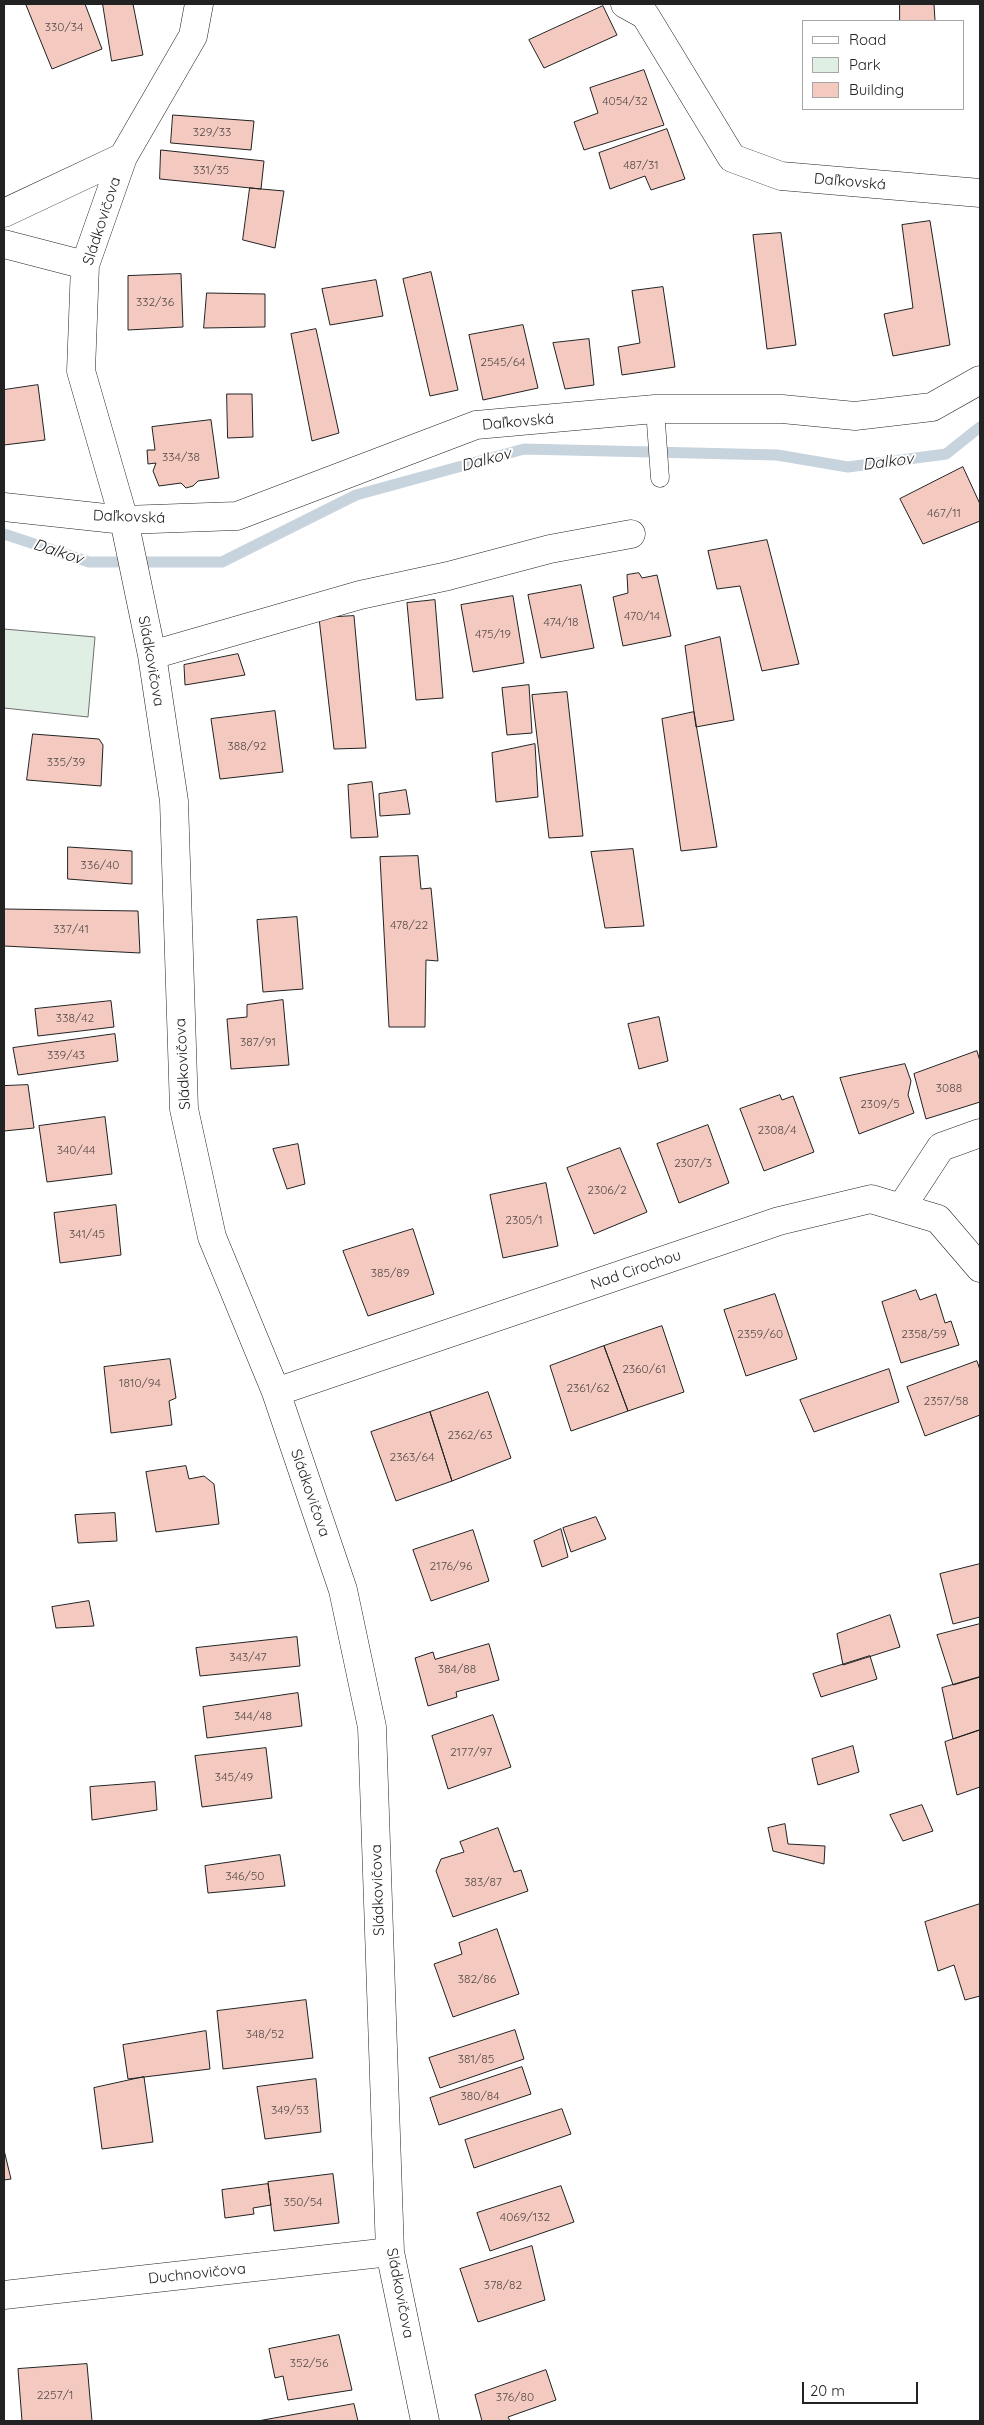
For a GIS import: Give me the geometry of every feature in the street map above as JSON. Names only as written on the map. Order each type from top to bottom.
[{"type":"street","name":"Sládkovičova","points":[[200,4],[193,36],[123,157],[85,265],[80,371],[126,530],[152,655],[174,801],[184,1109],[212,1237],[276,1392],[343,1590],[372,1727],[390,2252],[425,2421]]},
{"type":"street","name":"Daľkovská","points":[[626,4],[645,16],[732,158],[781,176],[980,193]]},
{"type":"street","points":[[4,213],[123,157]]},
{"type":"street","points":[[4,244],[85,265]]},
{"type":"street","name":"Daľkovská","points":[[4,507],[126,530],[237,516],[476,426],[657,421],[782,409],[855,416],[932,407],[980,380]]},
{"type":"street","points":[[152,655],[360,595],[448,576],[550,549],[631,534]]},
{"type":"street","points":[[901,1208],[941,1147],[980,1133]]},
{"type":"street","name":"Nad Cirochou","points":[[276,1392],[779,1221],[871,1200],[938,1219],[980,1268]]},
{"type":"street","name":"Duchnovičova","points":[[4,2295],[390,2252]]},
{"type":"lane","points":[[657,421],[660,478]]},
{"type":"green space","points":[[4,629],[95,637],[88,717],[4,708]]},
{"type":"building","points":[[85,4],[102,49],[52,69],[26,5]]},
{"type":"building","points":[[103,4],[133,4],[143,55],[112,61]]},
{"type":"building","points":[[900,4],[934,4],[935,20],[900,20]]},
{"type":"building","points":[[603,6],[617,35],[544,68],[529,40]]},
{"type":"building","points":[[644,70],[664,125],[584,150],[574,122],[598,113],[590,88]]},
{"type":"building","points":[[173,115],[254,121],[251,150],[171,143]]},
{"type":"building","points":[[667,129],[685,179],[651,190],[645,176],[610,189],[599,153]]},
{"type":"building","points":[[161,150],[264,161],[261,189],[160,179]]},
{"type":"building","points":[[250,188],[284,191],[275,248],[243,240]]},
{"type":"building","points":[[930,221],[950,345],[893,356],[884,314],[913,308],[902,225]]},
{"type":"building","points":[[781,233],[796,345],[767,349],[753,235]]},
{"type":"building","points":[[431,272],[458,390],[430,396],[403,279]]},
{"type":"building","points":[[181,274],[183,327],[128,330],[128,276]]},
{"type":"building","points":[[376,280],[383,316],[330,325],[322,289]]},
{"type":"building","points":[[663,287],[675,367],[622,375],[618,347],[640,343],[632,291]]},
{"type":"building","points":[[207,293],[265,294],[265,327],[204,328]]},
{"type":"building","points":[[523,325],[538,388],[483,400],[469,335]]},
{"type":"building","points":[[316,329],[339,433],[312,441],[291,334]]},
{"type":"building","points":[[589,339],[594,385],[565,389],[553,343]]},
{"type":"building","points":[[38,385],[45,440],[4,445],[4,390]]},
{"type":"building","points":[[227,394],[252,394],[253,437],[228,438]]},
{"type":"building","points":[[211,420],[219,478],[198,481],[193,486],[186,488],[181,483],[159,486],[153,471],[156,463],[148,464],[147,450],[155,450],[152,427]]},
{"type":"building","points":[[963,467],[980,504],[980,521],[923,544],[900,499]]},
{"type":"building","points":[[767,540],[799,664],[762,671],[740,586],[717,589],[708,551]]},
{"type":"building","points":[[639,573],[642,578],[657,575],[671,636],[623,646],[613,597],[628,593],[627,575]]},
{"type":"building","points":[[581,585],[594,648],[541,658],[528,595]]},
{"type":"building","points":[[513,596],[524,663],[473,672],[461,605]]},
{"type":"building","points":[[435,600],[443,698],[416,700],[407,603]]},
{"type":"building","points":[[354,616],[366,748],[334,749],[319,618]]},
{"type":"building","points":[[720,637],[734,720],[696,727],[685,646]]},
{"type":"building","points":[[238,654],[245,675],[185,685],[184,665]]},
{"type":"building","points":[[529,685],[532,733],[507,735],[502,688]]},
{"type":"building","points":[[567,692],[583,836],[549,838],[532,695]]},
{"type":"building","points":[[275,711],[283,772],[220,779],[211,719]]},
{"type":"building","points":[[694,712],[717,847],[681,851],[662,719]]},
{"type":"building","points":[[33,734],[99,739],[103,745],[101,786],[27,780]]},
{"type":"building","points":[[535,744],[538,797],[496,802],[492,753]]},
{"type":"building","points":[[372,782],[378,837],[351,838],[348,785]]},
{"type":"building","points":[[406,790],[410,814],[380,816],[379,794]]},
{"type":"building","points":[[68,847],[132,851],[132,884],[68,879]]},
{"type":"building","points":[[633,849],[644,926],[605,928],[591,852]]},
{"type":"building","points":[[418,856],[421,889],[431,888],[438,961],[426,960],[425,1027],[389,1027],[380,857]]},
{"type":"building","points":[[4,909],[138,911],[140,953],[4,946]]},
{"type":"building","points":[[297,917],[303,989],[263,992],[257,920]]},
{"type":"building","points":[[283,1000],[289,1065],[231,1069],[227,1019],[247,1017],[247,1005]]},
{"type":"building","points":[[111,1001],[114,1027],[38,1036],[35,1009]]},
{"type":"building","points":[[659,1017],[668,1061],[639,1069],[628,1024]]},
{"type":"building","points":[[115,1034],[118,1061],[18,1075],[13,1048]]},
{"type":"building","points":[[977,1051],[980,1061],[980,1102],[926,1119],[914,1074]]},
{"type":"building","points":[[905,1064],[911,1081],[908,1095],[914,1113],[859,1134],[840,1078]]},
{"type":"building","points":[[28,1085],[34,1128],[4,1131],[4,1086]]},
{"type":"building","points":[[780,1095],[782,1100],[793,1096],[814,1152],[764,1171],[740,1109]]},
{"type":"building","points":[[105,1117],[112,1174],[47,1182],[39,1126]]},
{"type":"building","points":[[708,1125],[729,1183],[679,1203],[657,1144]]},
{"type":"building","points":[[298,1144],[305,1184],[287,1189],[273,1149]]},
{"type":"building","points":[[620,1148],[647,1212],[594,1234],[567,1168]]},
{"type":"building","points":[[546,1183],[558,1246],[503,1258],[490,1195]]},
{"type":"building","points":[[116,1205],[121,1255],[60,1263],[54,1213]]},
{"type":"building","points":[[413,1229],[434,1294],[368,1316],[343,1251]]},
{"type":"building","points":[[916,1290],[920,1300],[936,1294],[945,1323],[951,1321],[959,1345],[901,1363],[882,1302]]},
{"type":"building","points":[[775,1294],[797,1359],[746,1376],[724,1310]]},
{"type":"building","points":[[662,1326],[684,1392],[628,1411],[604,1346]]},
{"type":"building","points":[[604,1346],[628,1411],[571,1431],[550,1366]]},
{"type":"building","points":[[170,1359],[176,1398],[169,1401],[172,1425],[111,1433],[104,1367]]},
{"type":"building","points":[[977,1361],[980,1370],[980,1415],[925,1436],[907,1387]]},
{"type":"building","points":[[889,1369],[899,1402],[814,1432],[800,1400]]},
{"type":"building","points":[[488,1392],[511,1458],[452,1481],[430,1412]]},
{"type":"building","points":[[430,1412],[452,1481],[396,1501],[371,1432]]},
{"type":"building","points":[[186,1466],[189,1479],[204,1476],[214,1484],[219,1524],[156,1532],[146,1472]]},
{"type":"building","points":[[115,1513],[117,1541],[78,1543],[75,1515]]},
{"type":"building","points":[[596,1517],[606,1539],[571,1552],[563,1528]]},
{"type":"building","points":[[561,1529],[568,1557],[542,1567],[534,1541]]},
{"type":"building","points":[[473,1530],[489,1581],[431,1601],[413,1550]]},
{"type":"building","points":[[980,1564],[980,1617],[953,1624],[940,1574]]},
{"type":"building","points":[[89,1601],[94,1626],[56,1628],[52,1607]]},
{"type":"building","points":[[890,1615],[900,1647],[843,1665],[837,1634]]},
{"type":"building","points":[[980,1624],[980,1677],[953,1685],[937,1635]]},
{"type":"building","points":[[297,1637],[300,1666],[200,1676],[196,1648]]},
{"type":"building","points":[[489,1644],[499,1680],[456,1692],[457,1697],[428,1706],[415,1658],[433,1652],[435,1659]]},
{"type":"building","points":[[870,1656],[877,1679],[821,1697],[813,1674]]},
{"type":"building","points":[[980,1677],[980,1730],[953,1739],[942,1688]]},
{"type":"building","points":[[298,1693],[302,1726],[207,1738],[203,1707]]},
{"type":"building","points":[[493,1715],[511,1767],[448,1789],[432,1736]]},
{"type":"building","points":[[980,1730],[980,1787],[957,1795],[945,1742]]},
{"type":"building","points":[[853,1746],[859,1772],[818,1785],[812,1759]]},
{"type":"building","points":[[266,1748],[272,1798],[202,1807],[195,1756]]},
{"type":"building","points":[[155,1782],[157,1810],[92,1820],[90,1787]]},
{"type":"building","points":[[922,1805],[933,1831],[903,1841],[890,1815]]},
{"type":"building","points":[[785,1824],[788,1844],[825,1846],[824,1864],[773,1851],[768,1828]]},
{"type":"building","points":[[498,1828],[514,1872],[521,1870],[528,1891],[453,1917],[436,1871],[441,1859],[464,1852],[460,1842]]},
{"type":"building","points":[[280,1855],[285,1886],[208,1893],[205,1866]]},
{"type":"building","points":[[980,1904],[980,1996],[965,2000],[954,1965],[938,1971],[925,1922]]},
{"type":"building","points":[[497,1929],[519,1994],[453,2017],[434,1964],[462,1954],[459,1943]]},
{"type":"building","points":[[306,2000],[313,2058],[223,2069],[217,2011]]},
{"type":"building","points":[[515,2030],[524,2059],[440,2088],[429,2058]]},
{"type":"building","points":[[206,2031],[210,2069],[128,2079],[123,2045]]},
{"type":"building","points":[[522,2067],[531,2094],[439,2125],[430,2098]]},
{"type":"building","points":[[144,2077],[153,2142],[102,2149],[94,2088]]},
{"type":"building","points":[[316,2079],[321,2132],[265,2139],[257,2087]]},
{"type":"building","points":[[562,2109],[571,2134],[474,2168],[465,2140]]},
{"type":"building","points":[[4,2150],[11,2179],[4,2180]]},
{"type":"building","points":[[333,2174],[339,2223],[274,2231],[268,2182]]},
{"type":"building","points":[[268,2184],[271,2205],[253,2208],[254,2214],[225,2218],[222,2190]]},
{"type":"building","points":[[561,2186],[574,2222],[490,2251],[477,2213]]},
{"type":"building","points":[[532,2246],[545,2300],[478,2322],[460,2269]]},
{"type":"building","points":[[339,2335],[352,2390],[288,2400],[283,2376],[275,2378],[269,2349]]},
{"type":"building","points":[[87,2364],[92,2421],[22,2421],[18,2369]]},
{"type":"building","points":[[546,2370],[556,2400],[508,2417],[510,2421],[482,2421],[475,2395]]},
{"type":"building","points":[[354,2404],[358,2421],[258,2421]]},
{"type":"waterway","name":"Dalkov","points":[[4,534],[89,562],[222,562],[356,495],[524,449],[777,455],[848,467],[946,454],[980,427]]}]
